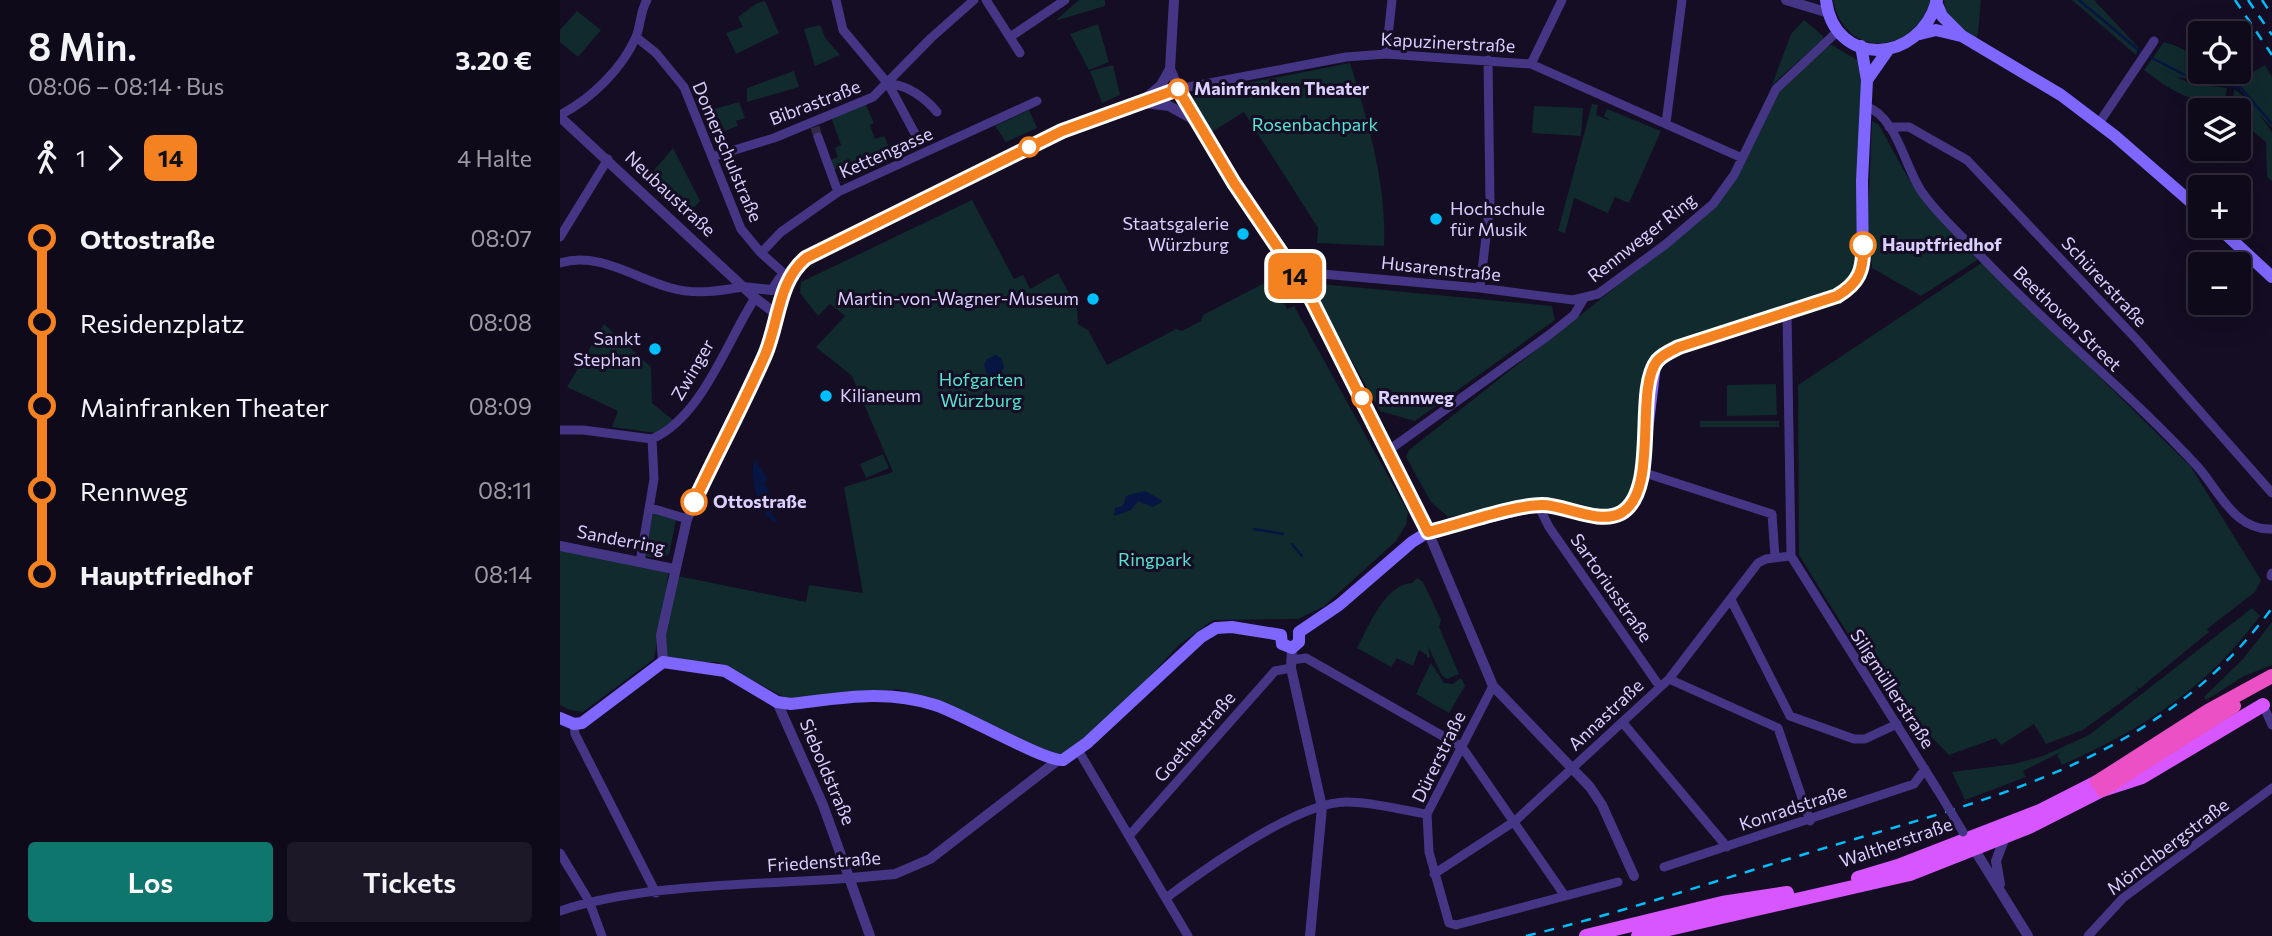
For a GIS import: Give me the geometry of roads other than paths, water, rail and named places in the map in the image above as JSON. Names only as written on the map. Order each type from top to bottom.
[{"type":"highway","points":[[2260,697],[2272,677]]},
{"type":"highway","points":[[2100,786],[2260,697],[2272,686]]},
{"type":"main road","points":[[1920,34],[1937,1]]},
{"type":"main road","points":[[1937,1],[1942,16],[1962,36],[2027,73],[2099,123],[2188,200]]},
{"type":"main road","points":[[1828,6],[1839,30],[1861,46],[1888,50],[1908,43],[1920,34],[1936,30],[1962,36]]},
{"type":"main road","points":[[1299,632],[1339,605],[1428,532],[1538,505],[1605,516],[1619,514],[1633,501],[1642,472],[1651,377],[1658,360],[1679,347],[1837,296],[1855,283],[1863,268],[1867,80],[1861,46]]},
{"type":"main road","points":[[1867,80],[1888,50]]},
{"type":"main road","points":[[2230,238],[2272,277]]},
{"type":"main road","points":[[560,718],[574,724],[592,717],[663,662],[725,671],[777,702],[791,704],[895,694],[937,705],[1057,761],[1078,750],[1202,637],[1216,628],[1281,635],[1290,627],[1299,632]]},
{"type":"main road","points":[[1291,659],[1299,642],[1299,632]]},
{"type":"main road","points":[[1281,635],[1282,644],[1291,659]]},
{"type":"main road","name":"Waltherstraße","points":[[1661,928],[1688,929],[1876,884],[1968,840],[2005,837],[2100,786]]},
{"type":"main road","name":"Waltherstraße","points":[[1661,928],[1898,866],[2100,786]]},
{"type":"main road","points":[[1586,936],[1661,928]]},
{"type":"main road","points":[[1638,936],[1661,928]]},
{"type":"street","points":[[836,0],[843,30],[889,85],[919,141]]},
{"type":"street","name":"Bibrastraße","points":[[715,156],[814,124],[866,101],[889,85],[931,38],[974,0]]},
{"type":"street","points":[[986,0],[1020,53]]},
{"type":"street","points":[[1010,37],[1065,0]]},
{"type":"street","points":[[1174,0],[1170,69],[1178,89],[1194,119],[1307,291],[1428,532],[1493,686],[1573,767],[1602,805],[1634,876]]},
{"type":"street","points":[[1386,54],[1392,0]]},
{"type":"street","points":[[1531,64],[1562,0]]},
{"type":"street","points":[[1666,123],[1682,0]]},
{"type":"street","points":[[1786,0],[1828,6]]},
{"type":"street","points":[[560,116],[580,104],[603,82],[636,37],[644,2]]},
{"type":"street","name":"Rennweger Ring","points":[[1389,450],[1549,335],[1574,315],[1583,300],[1624,276],[1713,204],[1742,158],[1776,89],[1839,30]]},
{"type":"street","name":"Domerschulstraße","points":[[636,37],[656,53],[684,87],[715,156],[735,216],[761,253],[788,277]]},
{"type":"street","points":[[2099,123],[2154,41]]},
{"type":"street","name":"Kapuzinerstraße","points":[[1178,89],[1346,57],[1386,54],[1531,64],[1742,158]]},
{"type":"street","points":[[1480,288],[1490,203],[1488,60]]},
{"type":"street","points":[[1138,102],[1161,85],[1170,69]]},
{"type":"street","points":[[889,85],[896,83],[929,102],[937,112]]},
{"type":"street","points":[[663,662],[661,635],[687,519],[764,357],[779,316],[788,277],[814,252],[1062,131],[1178,89]]},
{"type":"street","name":"Kettengasse","points":[[761,253],[781,232],[838,192],[1037,101]]},
{"type":"street","points":[[1138,102],[1169,106],[1194,119]]},
{"type":"street","name":"Beethoven Street","points":[[1865,106],[1881,114],[1923,194],[1985,261],[2191,460],[2231,510],[2254,528],[2272,529]]},
{"type":"street","name":"Neubaustraße","points":[[560,116],[755,298],[779,316]]},
{"type":"street","name":"Schürerstraße","points":[[1889,127],[1909,127],[1967,160],[2138,341],[2272,493]]},
{"type":"street","points":[[818,137],[838,192]]},
{"type":"street","points":[[560,237],[608,159]]},
{"type":"street","points":[[560,263],[569,261],[612,266],[670,288],[688,291],[743,287],[760,291],[774,289]]},
{"type":"street","name":"Husarenstraße","points":[[1296,277],[1322,274],[1583,300]]},
{"type":"street","points":[[774,289],[780,278],[788,277]]},
{"type":"street","points":[[774,289],[782,300]]},
{"type":"street","name":"Zwinger","points":[[652,439],[678,423],[693,405],[755,298]]},
{"type":"street","points":[[1642,472],[1772,514],[1775,557],[1791,556],[1787,312]]},
{"type":"street","points":[[560,430],[583,430],[652,439],[655,473],[640,562]]},
{"type":"street","name":"Sartoriusstraße","points":[[1538,505],[1549,527],[1660,687]]},
{"type":"street","points":[[651,508],[687,519]]},
{"type":"street","name":"Sanderring","points":[[560,546],[674,569]]},
{"type":"street","name":"Siligmüllerstraße","points":[[1791,556],[1968,840]]},
{"type":"street","name":"Annastraße","points":[[1434,874],[1515,821],[1623,723],[1669,678],[1759,563],[1775,557]]},
{"type":"street","points":[[1731,600],[1790,716],[1854,740],[1897,724]]},
{"type":"street","points":[[1310,936],[1322,807],[1291,659],[1306,658],[1462,747],[1564,896],[1618,882]]},
{"type":"street","name":"Goethestraße","points":[[1129,836],[1275,671],[1291,659]]},
{"type":"street","points":[[1669,678],[1778,728],[1810,821]]},
{"type":"street","name":"Dürerstraße","points":[[1493,686],[1427,814],[1434,874],[1451,925],[1564,896]]},
{"type":"street","points":[[2260,697],[2272,725]]},
{"type":"street","name":"Sieboldstraße","points":[[777,702],[851,878],[870,936]]},
{"type":"street","points":[[1778,728],[1790,716]]},
{"type":"street","points":[[1623,723],[1727,847]]},
{"type":"street","points":[[574,724],[575,734],[656,893]]},
{"type":"street","points":[[1078,750],[1188,936]]},
{"type":"street","name":"Friedenstraße","points":[[560,911],[589,901],[656,893],[895,874],[930,859],[1057,761]]},
{"type":"street","name":"Konradstraße","points":[[1664,867],[1810,821],[1914,784],[1925,769]]},
{"type":"street","name":"Mönchbergstraße","points":[[2088,936],[2123,898],[2272,788]]},
{"type":"street","points":[[1166,898],[1245,843],[1322,807],[1347,802],[1427,814]]},
{"type":"street","points":[[2001,890],[1996,861],[2005,837]]},
{"type":"street","points":[[1968,840],[2028,936]]},
{"type":"street","points":[[560,853],[589,901],[602,936]]},
{"type":"water","points":[[996,355],[1001,358],[1004,367],[999,375],[992,376],[986,372],[984,365],[987,359]]},
{"type":"water","points":[[755,459],[768,480],[764,483],[770,493],[763,498],[778,523],[766,514],[757,496],[753,475]]},
{"type":"water","points":[[1145,491],[1163,501],[1153,507],[1138,501],[1131,510],[1114,516],[1115,508],[1123,506],[1126,496]]},
{"type":"waterway","points":[[2079,0],[2142,53]]},
{"type":"waterway","points":[[2148,56],[2187,76],[2241,88],[2272,124]]},
{"type":"waterway","points":[[1254,529],[1283,534]]},
{"type":"waterway","points":[[1292,544],[1302,556]]},
{"type":"tunnel","points":[[815,127],[818,137]]},
{"type":"railway","points":[[2235,0],[2272,55]]},
{"type":"railway","points":[[2248,0],[2272,35]]},
{"type":"railway","points":[[2262,0],[2272,15]]},
{"type":"railway","points":[[1526,936],[1936,815],[2061,770],[2120,741],[2175,706],[2226,662],[2272,608]]},
{"type":"place","name":"Mainfranken Theater","points":[[1178,89]]},
{"type":"place","name":"Hochschule für Musik","points":[[1436,219]]},
{"type":"place","name":"Staatsgalerie Würzburg","points":[[1243,234]]},
{"type":"place","name":"Hauptfriedhof","points":[[1863,245]]},
{"type":"place","name":"Martin-von-Wagner-Museum","points":[[1093,299]]},
{"type":"place","name":"Sankt Stephan","points":[[655,349]]},
{"type":"place","name":"Kilianeum","points":[[826,396]]},
{"type":"place","name":"Rennweg","points":[[1362,398]]},
{"type":"place","name":"Ottostraße","points":[[694,502]]},
{"type":"park label","name":"Rosenbachpark","points":[[1315,125]]},
{"type":"park label","name":"Hofgarten Würzburg","points":[[981,390]]},
{"type":"park label","name":"Ringpark","points":[[1155,560]]}]
